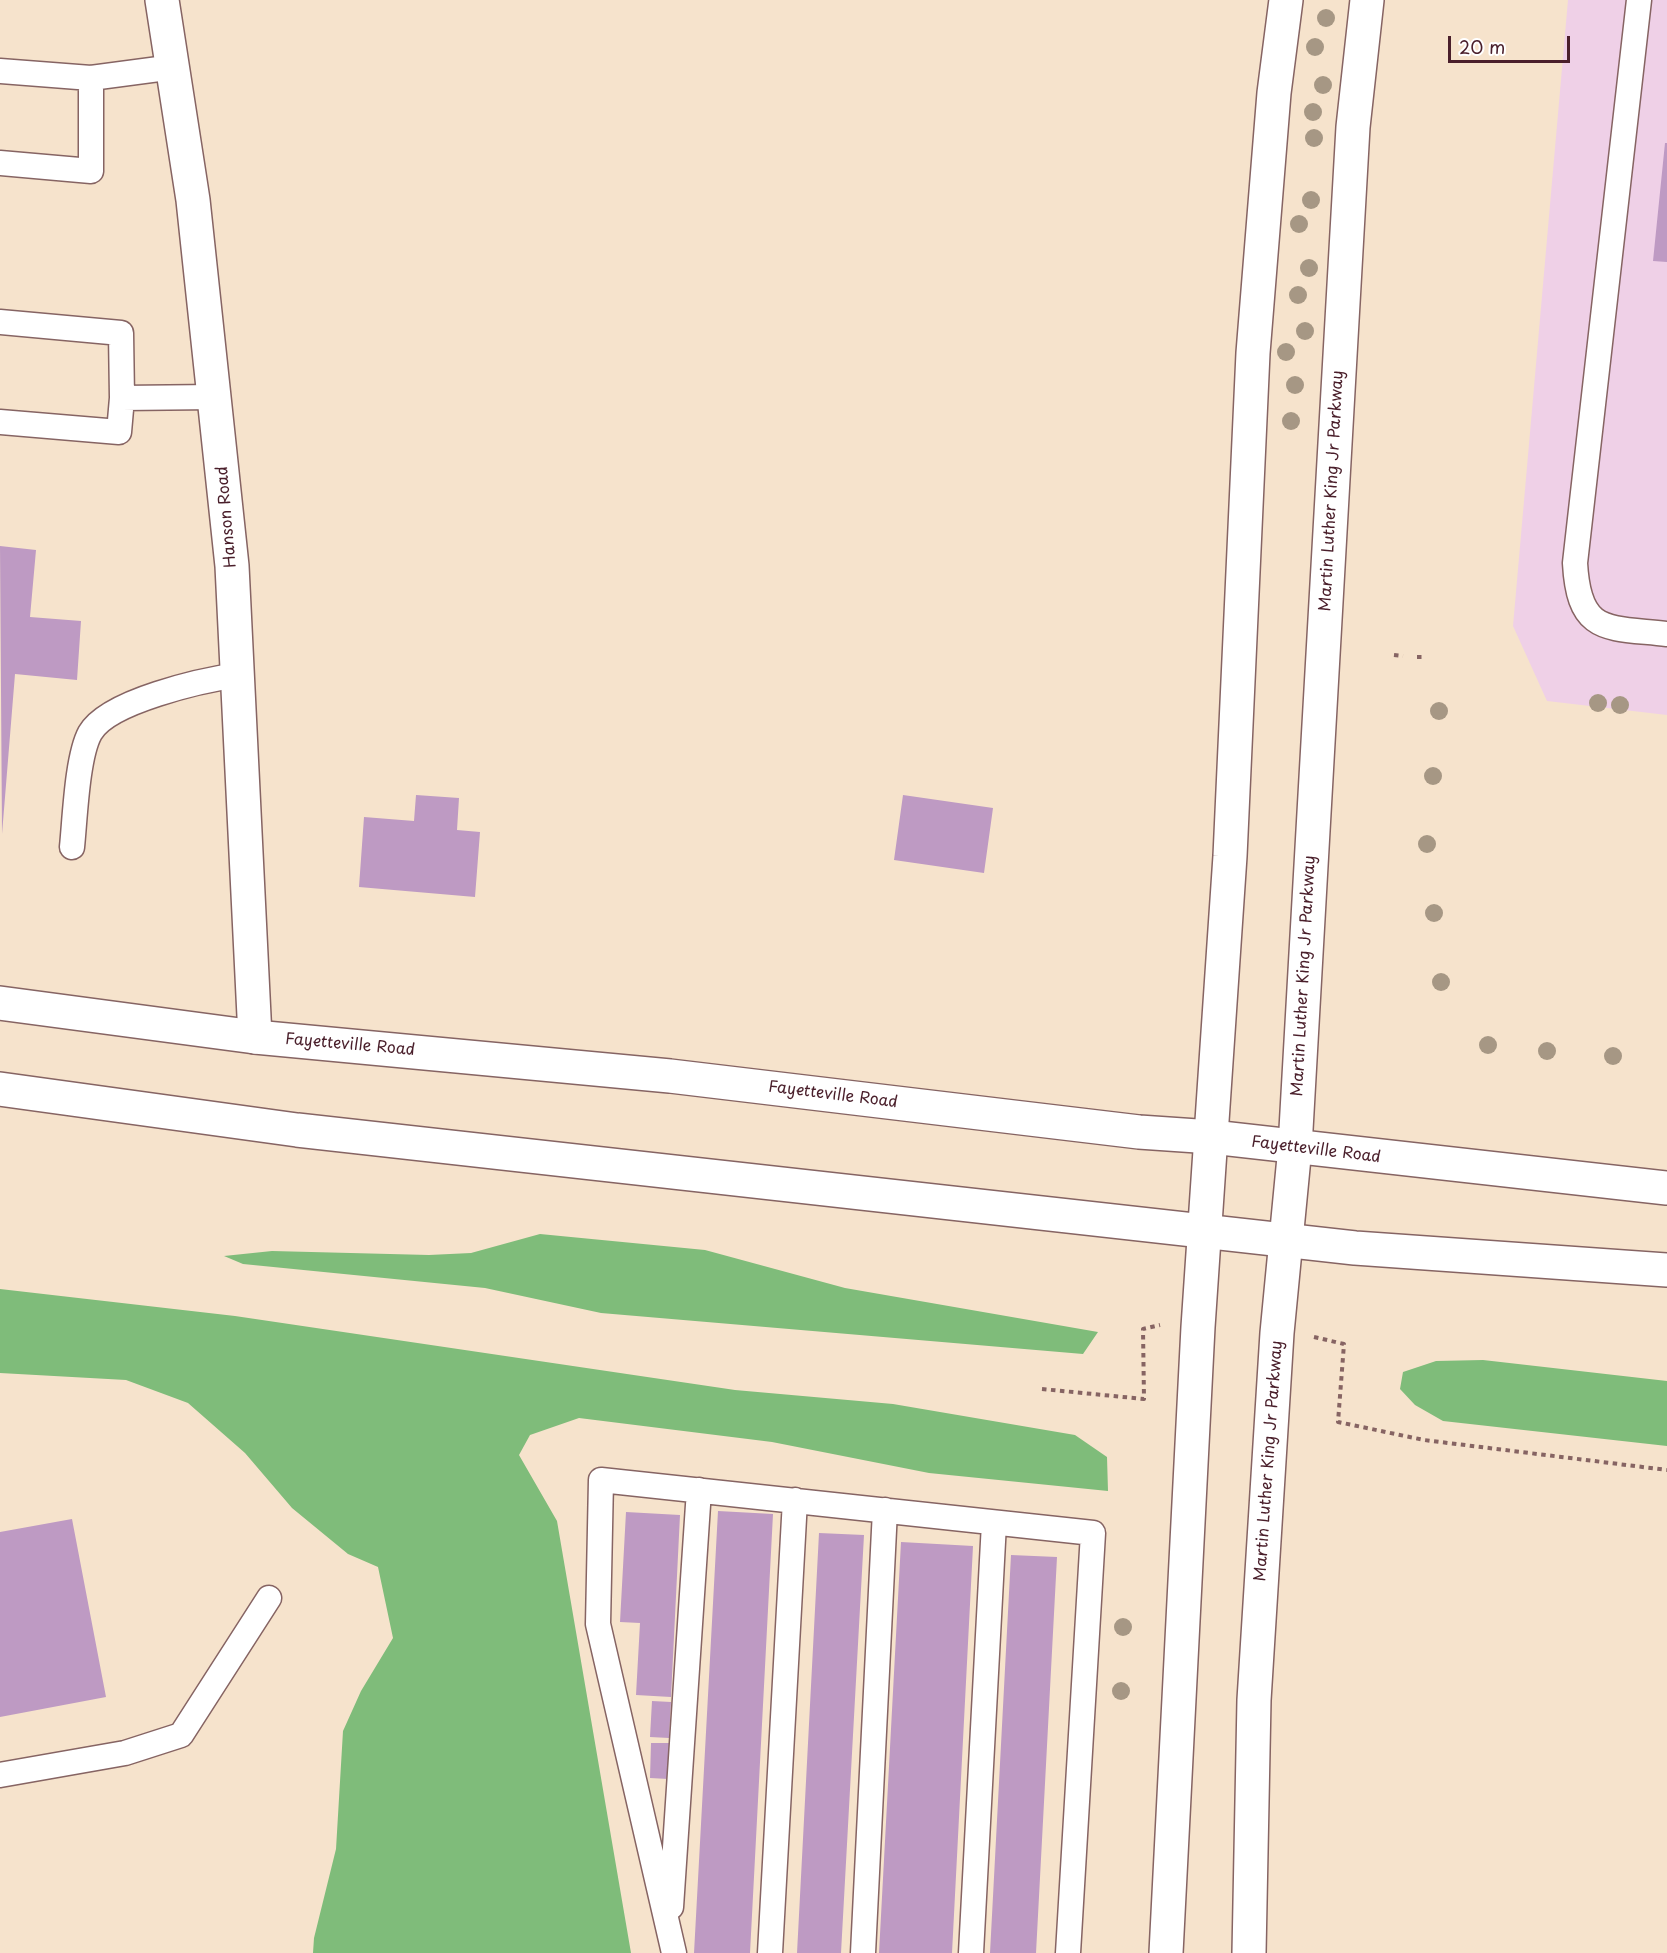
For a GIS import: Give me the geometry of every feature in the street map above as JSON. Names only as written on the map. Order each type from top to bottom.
[{"type":"main road","name":"Hanson Road","points":[[162,0],[193,200],[232,566],[255,1037]]},
{"type":"main road","points":[[1166,1953],[1183,1578],[1230,856],[1253,353],[1274,93],[1286,0]]},
{"type":"main road","name":"Martin Luther King Jr Parkway","points":[[1249,1953],[1254,1700],[1277,1333],[1295,1147],[1353,127],[1367,0]]},
{"type":"main road","name":"Fayetteville Road","points":[[0,1003],[255,1037],[670,1076],[1139,1132],[1212,1137],[1667,1188]]},
{"type":"main road","points":[[0,1089],[297,1130],[1355,1248],[1667,1270]]},
{"type":"lane","points":[[1639,0],[1575,563],[1576,589],[1585,612],[1604,627],[1667,634]]},
{"type":"lane","points":[[0,72],[91,78],[174,67]]},
{"type":"lane","points":[[0,163],[91,171],[91,78]]},
{"type":"lane","points":[[0,322],[121,333],[122,398],[118,432],[0,422]]},
{"type":"lane","points":[[122,398],[215,397]]},
{"type":"lane","points":[[72,847],[84,749],[97,723],[143,700],[184,685],[238,675]]},
{"type":"lane","points":[[672,1943],[598,1624],[601,1480],[1093,1533],[1068,1953]]},
{"type":"lane","points":[[672,1943],[699,1490]]},
{"type":"lane","points":[[770,1953],[795,1500]]},
{"type":"lane","points":[[863,1953],[885,1510]]},
{"type":"lane","points":[[971,1953],[994,1523]]},
{"type":"lane","points":[[0,1775],[125,1753],[181,1735],[269,1598]]},
{"type":"path","points":[[1394,655],[1403,656]]},
{"type":"path","points":[[1418,657],[1424,657]]},
{"type":"path","points":[[1042,1389],[1144,1399],[1143,1329],[1154,1324]]},
{"type":"path","points":[[1329,1338],[1344,1344],[1338,1422],[1424,1440],[1667,1470]]},
{"type":"shaded area","points":[[1568,0],[1667,0],[1667,715],[1547,701],[1513,626]]},
{"type":"green space","points":[[540,1234],[705,1250],[845,1288],[1098,1332],[1083,1354],[601,1313],[485,1288],[243,1264],[224,1256],[272,1251],[429,1255],[471,1253]]},
{"type":"green space","points":[[0,1289],[235,1316],[735,1390],[893,1404],[1075,1435],[1107,1457],[1108,1491],[929,1473],[772,1442],[579,1418],[530,1435],[519,1455],[557,1521],[631,1953],[313,1953],[314,1938],[336,1849],[343,1731],[361,1691],[393,1638],[378,1567],[348,1554],[292,1508],[245,1453],[188,1403],[126,1380],[0,1373]]},
{"type":"green space","points":[[1483,1360],[1667,1381],[1667,1446],[1443,1421],[1415,1405],[1400,1389],[1403,1372],[1436,1361]]},
{"type":"building","points":[[1665,143],[1667,143],[1667,262],[1653,261]]},
{"type":"building","points":[[0,546],[36,550],[30,617],[81,621],[77,680],[15,674],[2,834]]},
{"type":"building","points":[[416,795],[459,798],[457,830],[480,832],[475,897],[359,887],[364,817],[414,821]]},
{"type":"building","points":[[903,795],[993,808],[984,873],[894,860]]},
{"type":"building","points":[[718,1511],[773,1514],[750,1953],[694,1953]]},
{"type":"building","points":[[626,1512],[680,1515],[671,1697],[636,1695],[640,1623],[620,1622]]},
{"type":"building","points":[[72,1519],[106,1697],[0,1717],[0,1532]]},
{"type":"building","points":[[819,1533],[864,1535],[841,1953],[797,1953]]},
{"type":"building","points":[[901,1542],[973,1546],[952,1953],[879,1953]]},
{"type":"building","points":[[1011,1555],[1057,1557],[1036,1953],[990,1953]]},
{"type":"building","points":[[652,1701],[671,1702],[669,1738],[650,1737]]},
{"type":"building","points":[[651,1743],[669,1743],[668,1779],[650,1778]]}]
